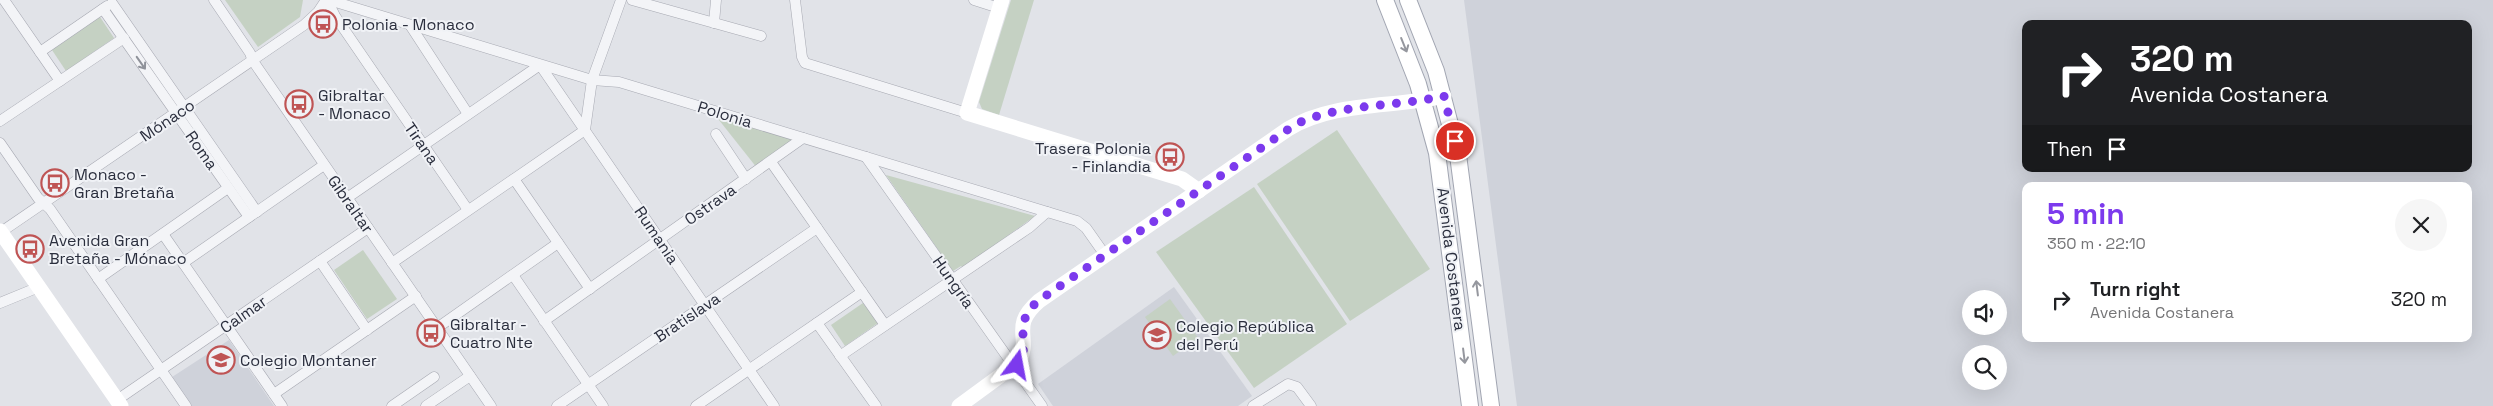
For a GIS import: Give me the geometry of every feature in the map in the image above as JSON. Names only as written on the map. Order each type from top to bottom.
[{"type":"main road","name":"Avenida Costanera","points":[[1385,0],[1407,53],[1423,101],[1440,169],[1470,406]]},
{"type":"main road","name":"Avenida Costanera","points":[[1408,0],[1444,96],[1464,189],[1492,406]]},
{"type":"main road","points":[[1417,0],[1420,28]]},
{"type":"street","points":[[4,0],[60,81]]},
{"type":"street","name":"Gibraltar","points":[[214,0],[250,53],[253,61],[491,406]]},
{"type":"street","name":"Mónaco","points":[[0,232],[253,61],[312,19],[327,0]]},
{"type":"street","name":"Polonia","points":[[327,0],[592,80],[619,82],[1048,212],[1083,224],[1105,255]]},
{"type":"street","name":"Tirana","points":[[327,0],[335,16],[468,210]]},
{"type":"street","points":[[392,262],[584,130],[592,80],[621,0]]},
{"type":"street","points":[[632,0],[761,36]]},
{"type":"street","points":[[714,23],[716,0]]},
{"type":"street","points":[[794,0],[804,62],[1182,179],[1199,190]]},
{"type":"street","points":[[967,113],[1001,4],[974,0]]},
{"type":"street","points":[[40,52],[114,1]]},
{"type":"street","name":"Roma","points":[[114,1],[124,32]]},
{"type":"street","name":"Roma","points":[[104,9],[124,32],[181,110],[253,214]]},
{"type":"street","points":[[410,24],[468,114]]},
{"type":"street","points":[[0,121],[60,81],[124,32]]},
{"type":"street","points":[[347,198],[540,65]]},
{"type":"street","name":"Rumania","points":[[540,65],[774,406]]},
{"type":"street","points":[[959,406],[1014,368],[1022,354],[1022,322],[1028,310],[1288,129],[1305,120],[1328,112],[1423,101],[1444,96]]},
{"type":"street","name":"Roma","points":[[181,110],[228,188],[253,214]]},
{"type":"street","points":[[716,134],[746,179]]},
{"type":"street","name":"Ostrava","points":[[544,321],[803,138]]},
{"type":"street","points":[[0,143],[186,406]]},
{"type":"street","name":"Hungría","points":[[866,157],[1042,406]]},
{"type":"street","points":[[771,162],[885,325]]},
{"type":"street","points":[[183,263],[324,165]]},
{"type":"street","points":[[514,179],[590,289]]},
{"type":"street","points":[[98,279],[228,188]]},
{"type":"street","points":[[840,356],[1048,212]]},
{"type":"street","name":"Calmar","points":[[119,403],[162,370],[368,228]]},
{"type":"street","name":"Bratislava","points":[[557,406],[817,228]]},
{"type":"street","points":[[0,232],[119,403]]},
{"type":"street","points":[[163,234],[282,406]]},
{"type":"street","points":[[437,328],[558,243]]},
{"type":"street","points":[[320,261],[367,330]]},
{"type":"street","points":[[513,275],[602,406]]},
{"type":"street","points":[[0,303],[39,288]]},
{"type":"street","points":[[696,406],[862,292]]},
{"type":"street","points":[[274,394],[416,296]]},
{"type":"street","points":[[817,322],[876,406]]},
{"type":"street","points":[[426,406],[470,376]]},
{"type":"street","points":[[392,406],[434,377]]},
{"type":"street","points":[[1253,406],[1282,386],[1291,384],[1300,390],[1311,406]]},
{"type":"shaded area","points":[[1464,0],[2493,0],[2493,406],[1517,406]]},
{"type":"shaded area","name":"Colegio República del Perú","points":[[1174,287],[1252,396],[1238,406],[1053,406],[1038,384]]},
{"type":"shaded area","name":"Colegio Montaner","points":[[229,340],[274,406],[188,406],[169,379]]},
{"type":"green space","points":[[225,0],[303,0],[300,17],[258,47]]},
{"type":"green space","points":[[1011,0],[1034,0],[999,115],[982,109],[979,102]]},
{"type":"green space","points":[[100,17],[114,38],[66,71],[52,50]]},
{"type":"green space","points":[[715,115],[804,143],[761,173]]},
{"type":"green space","points":[[1337,130],[1430,269],[1350,321],[1257,184]]},
{"type":"green space","points":[[886,175],[1035,216],[963,268],[961,266],[953,271]]},
{"type":"green space","points":[[1254,187],[1347,324],[1254,388],[1156,252]]},
{"type":"green space","points":[[363,250],[397,299],[367,319],[334,270]]},
{"type":"green space","points":[[1170,299],[1198,338],[1173,356],[1145,317]]},
{"type":"green space","points":[[863,303],[878,323],[845,346],[831,325]]},
{"type":"place","name":"Polonia - Monaco","points":[[323,24]]},
{"type":"place","name":"Gibraltar - Monaco","points":[[299,104]]},
{"type":"place","name":"Trasera Polonia - Finlandia","points":[[1170,157]]},
{"type":"place","name":"Monaco - Gran Bretaña","points":[[55,183]]},
{"type":"place","name":"Avenida Gran Bretaña - Mónaco","points":[[30,249]]},
{"type":"place","name":"Gibraltar - Cuatro Nte","points":[[431,333]]},
{"type":"place","name":"Colegio República del Perú","points":[[1157,335]]},
{"type":"place","name":"Colegio Montaner","points":[[221,360]]},
{"type":"route","points":[[1017,365],[1022,354],[1022,322],[1028,310],[1038,301],[1296,124],[1328,112],[1405,104],[1444,96],[1455,141]]}]
